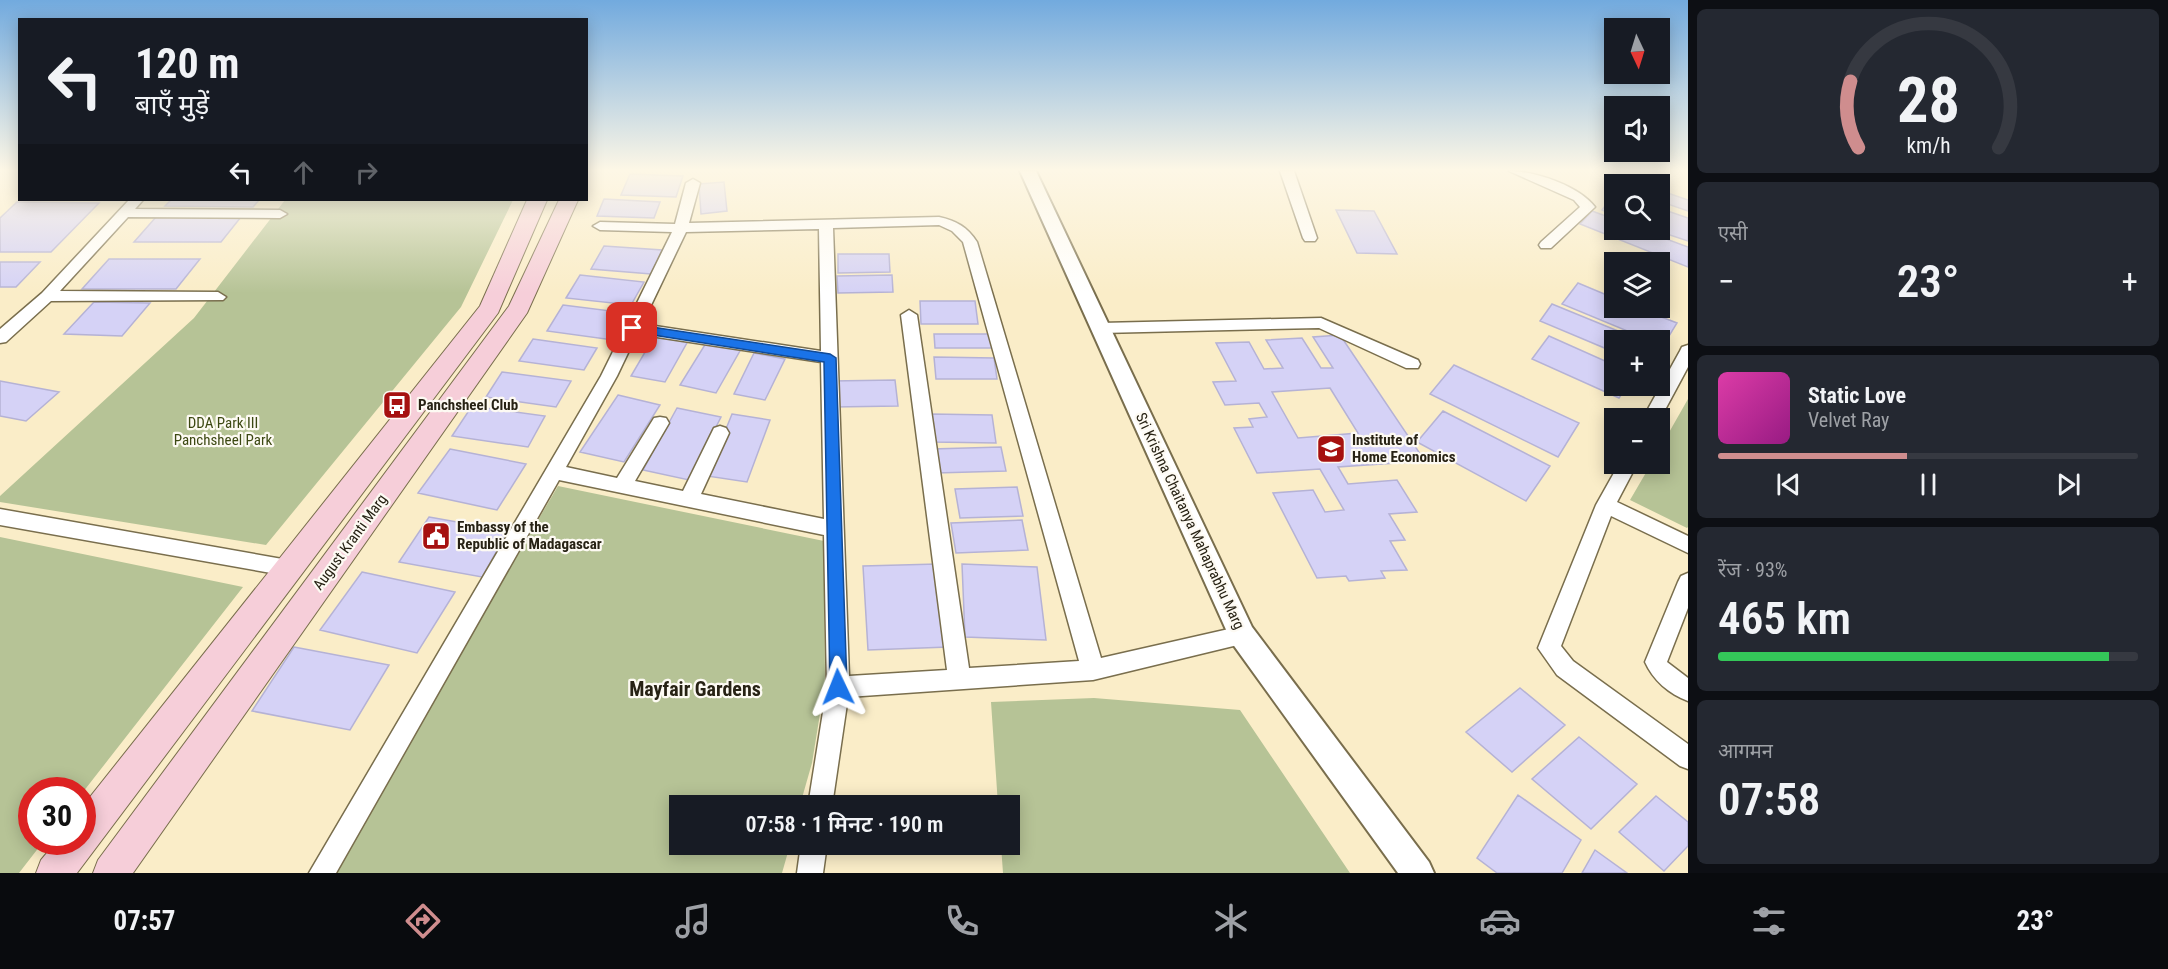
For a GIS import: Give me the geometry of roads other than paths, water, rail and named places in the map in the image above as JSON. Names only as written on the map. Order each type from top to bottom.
[{"type":"main road","name":"August Kranti Marg","points":[[96,818],[490,308],[532,212]]},
{"type":"main road","name":"August Kranti Marg","points":[[111,873],[519,308],[563,212]]},
{"type":"main road","points":[[54,873],[68,855]]},
{"type":"street","points":[[322,873],[609,376],[681,228],[685,212]]},
{"type":"street","name":"Sri Krishna Chaitanya Mahaprabhu Marg","points":[[1047,212],[1242,635],[1418,873]]},
{"type":"street","points":[[1301,212],[1310,238]]},
{"type":"street","points":[[1546,245],[1583,212]]},
{"type":"street","points":[[0,338],[47,296],[123,213],[280,214]]},
{"type":"street","points":[[600,226],[681,228],[939,221],[956,226],[970,242],[1093,670]]},
{"type":"street","points":[[822,795],[838,687],[826,224]]},
{"type":"street","points":[[47,296],[219,297]]},
{"type":"street","points":[[909,315],[960,680]]},
{"type":"street","points":[[1101,328],[1321,323],[1412,364]]},
{"type":"street","points":[[632,328],[830,358]]},
{"type":"street","points":[[1657,408],[1688,351]]},
{"type":"street","points":[[622,486],[660,423]]},
{"type":"street","points":[[688,499],[720,434]]},
{"type":"street","points":[[554,472],[834,529]]},
{"type":"street","points":[[1623,474],[1606,505],[1549,648],[1565,668],[1688,758]]},
{"type":"street","points":[[1606,505],[1688,545]]},
{"type":"street","points":[[0,517],[288,568]]},
{"type":"street","points":[[1688,582],[1656,662],[1660,670],[1688,691]]},
{"type":"street","points":[[838,687],[1093,670],[1242,635]]},
{"type":"street","points":[[810,873],[812,855]]},
{"type":"place","name":"Panchsheel Club","points":[[397,405]]},
{"type":"place","name":"Institute of Home Economics","points":[[1331,449]]},
{"type":"place","name":"Embassy of the Republic of Madagascar","points":[[436,536]]},
{"type":"district","name":"Mayfair Gardens","points":[[695,689]]},
{"type":"park label","name":"DDA Park III Panchsheel Park","points":[[223,432]]}]
